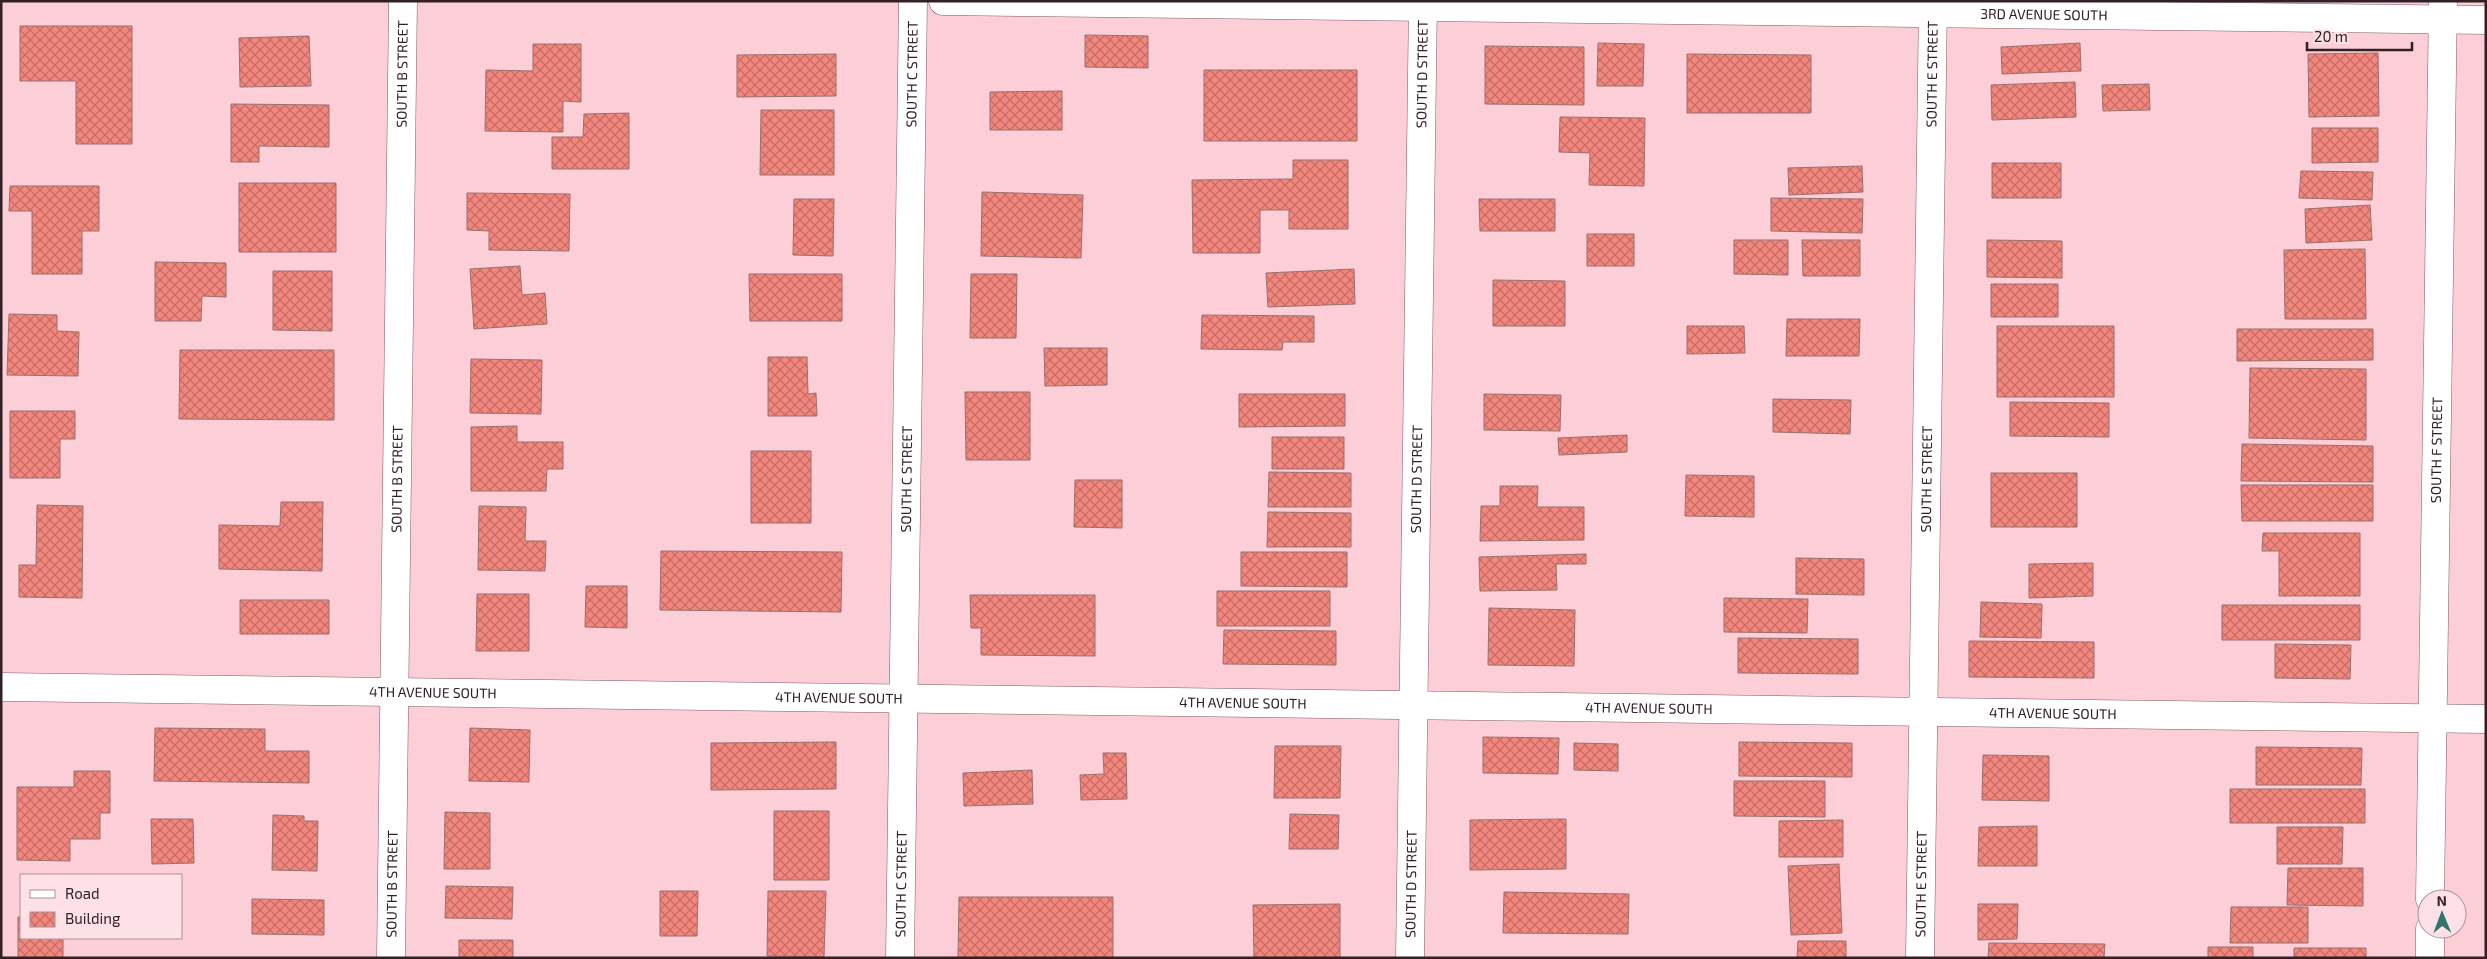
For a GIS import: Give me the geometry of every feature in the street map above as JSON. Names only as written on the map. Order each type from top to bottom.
[{"type":"street","name":"SOUTH B STREET","points":[[390,958],[403,1]]},
{"type":"street","name":"SOUTH C STREET","points":[[900,958],[913,1]]},
{"type":"street","name":"3RD AVENUE SOUTH","points":[[943,1],[2443,10],[2486,20]]},
{"type":"street","name":"SOUTH D STREET","points":[[1410,958],[1423,4]]},
{"type":"street","name":"SOUTH E STREET","points":[[1920,958],[1933,7]]},
{"type":"street","name":"SOUTH F STREET","points":[[2430,889],[2443,10]]},
{"type":"street","name":"4TH AVENUE SOUTH","points":[[1,686],[2486,719]]},
{"type":"street","points":[[2430,939],[2430,958]]},
{"type":"building","points":[[20,26],[132,26],[132,144],[76,144],[76,81],[20,81]]},
{"type":"building","points":[[1085,35],[1148,36],[1148,68],[1085,67]]},
{"type":"building","points":[[309,36],[311,86],[240,87],[239,38]]},
{"type":"building","points":[[1598,43],[1644,44],[1643,86],[1597,86]]},
{"type":"building","points":[[2080,43],[2081,71],[2002,74],[2001,47]]},
{"type":"building","points":[[533,44],[581,44],[581,102],[563,101],[563,132],[485,131],[486,70],[533,71]]},
{"type":"building","points":[[1485,46],[1584,47],[1584,105],[1485,104]]},
{"type":"building","points":[[2378,53],[2379,116],[2309,117],[2308,54]]},
{"type":"building","points":[[836,54],[836,96],[737,97],[737,55]]},
{"type":"building","points":[[1687,54],[1811,55],[1811,113],[1687,113]]},
{"type":"building","points":[[1204,70],[1357,70],[1357,141],[1204,141]]},
{"type":"building","points":[[2075,82],[2076,117],[1992,120],[1991,85]]},
{"type":"building","points":[[2149,84],[2150,110],[2103,111],[2102,85]]},
{"type":"building","points":[[1062,91],[1062,130],[990,130],[990,92]]},
{"type":"building","points":[[231,104],[329,105],[329,147],[259,146],[259,162],[231,162]]},
{"type":"building","points":[[761,110],[834,110],[834,175],[760,175]]},
{"type":"building","points":[[629,113],[629,169],[552,169],[552,137],[583,137],[584,114]]},
{"type":"building","points":[[1560,117],[1645,118],[1644,186],[1589,185],[1590,153],[1559,152]]},
{"type":"building","points":[[2312,128],[2378,128],[2378,162],[2312,163]]},
{"type":"building","points":[[1293,160],[1348,160],[1348,229],[1289,229],[1289,210],[1260,210],[1260,253],[1193,253],[1192,180],[1293,179]]},
{"type":"building","points":[[1992,163],[2061,163],[2061,198],[1992,198]]},
{"type":"building","points":[[1862,166],[1863,192],[1789,195],[1788,168]]},
{"type":"building","points":[[2301,171],[2373,172],[2372,200],[2299,198]]},
{"type":"building","points":[[239,183],[336,183],[336,252],[239,252]]},
{"type":"building","points":[[10,186],[99,186],[99,231],[82,231],[82,274],[32,274],[32,211],[9,211]]},
{"type":"building","points":[[982,192],[1083,195],[1081,258],[981,256]]},
{"type":"building","points":[[467,193],[570,194],[569,251],[489,250],[489,231],[467,230]]},
{"type":"building","points":[[1771,198],[1863,199],[1862,233],[1771,231]]},
{"type":"building","points":[[794,199],[834,199],[833,256],[793,255]]},
{"type":"building","points":[[1479,199],[1555,199],[1555,231],[1480,231]]},
{"type":"building","points":[[2370,205],[2372,240],[2306,243],[2305,209]]},
{"type":"building","points":[[1587,234],[1634,234],[1634,266],[1587,266]]},
{"type":"building","points":[[1734,240],[1788,240],[1788,275],[1734,274]]},
{"type":"building","points":[[1802,240],[1860,240],[1860,276],[1803,276]]},
{"type":"building","points":[[1987,240],[2062,241],[2062,278],[1987,277]]},
{"type":"building","points":[[2365,249],[2366,319],[2285,319],[2284,250]]},
{"type":"building","points":[[155,262],[226,263],[226,297],[202,296],[201,321],[155,321]]},
{"type":"building","points":[[520,266],[522,295],[545,293],[547,324],[474,329],[470,269]]},
{"type":"building","points":[[1354,269],[1355,304],[1268,307],[1266,273]]},
{"type":"building","points":[[273,271],[332,271],[332,331],[273,330]]},
{"type":"building","points":[[749,274],[842,274],[842,321],[750,321]]},
{"type":"building","points":[[971,274],[1017,274],[1016,338],[970,338]]},
{"type":"building","points":[[1493,280],[1565,281],[1565,326],[1493,326]]},
{"type":"building","points":[[1991,284],[2058,284],[2058,317],[1991,317]]},
{"type":"building","points":[[9,314],[57,315],[57,331],[79,332],[78,376],[7,375]]},
{"type":"building","points":[[1202,315],[1314,316],[1314,342],[1283,342],[1282,350],[1201,349]]},
{"type":"building","points":[[1787,319],[1860,319],[1859,356],[1786,356]]},
{"type":"building","points":[[1687,326],[1744,326],[1745,353],[1687,354]]},
{"type":"building","points":[[1997,326],[2114,326],[2114,397],[1997,397]]},
{"type":"building","points":[[2237,329],[2373,329],[2373,360],[2237,361]]},
{"type":"building","points":[[1044,348],[1107,348],[1107,385],[1045,386]]},
{"type":"building","points":[[180,350],[334,350],[334,420],[179,419]]},
{"type":"building","points":[[768,357],[807,357],[808,394],[816,393],[817,416],[768,416]]},
{"type":"building","points":[[471,359],[542,360],[541,414],[470,413]]},
{"type":"building","points":[[2250,368],[2366,369],[2366,440],[2249,438]]},
{"type":"building","points":[[965,392],[1030,392],[1030,460],[966,460]]},
{"type":"building","points":[[1239,394],[1345,394],[1345,426],[1239,427]]},
{"type":"building","points":[[1484,394],[1561,395],[1560,431],[1484,430]]},
{"type":"building","points":[[1773,399],[1851,400],[1850,434],[1773,432]]},
{"type":"building","points":[[2010,402],[2109,403],[2109,437],[2010,436]]},
{"type":"building","points":[[10,411],[75,411],[75,439],[60,439],[60,478],[10,478]]},
{"type":"building","points":[[517,426],[517,442],[563,442],[563,469],[547,469],[546,491],[471,491],[471,427]]},
{"type":"building","points":[[1627,435],[1627,452],[1559,455],[1558,438]]},
{"type":"building","points":[[1272,437],[1344,437],[1344,469],[1272,469]]},
{"type":"building","points":[[2242,444],[2373,446],[2373,482],[2241,481]]},
{"type":"building","points":[[751,451],[811,451],[811,523],[751,523]]},
{"type":"building","points":[[1269,472],[1351,473],[1351,507],[1268,507]]},
{"type":"building","points":[[1991,473],[2077,473],[2077,527],[1991,527]]},
{"type":"building","points":[[1686,475],[1754,476],[1754,517],[1685,516]]},
{"type":"building","points":[[1075,480],[1122,480],[1122,528],[1074,527]]},
{"type":"building","points":[[2241,485],[2373,485],[2373,521],[2242,521]]},
{"type":"building","points":[[1500,486],[1538,486],[1537,507],[1584,507],[1584,540],[1480,541],[1481,506],[1500,506]]},
{"type":"building","points":[[281,502],[323,502],[322,571],[219,569],[219,525],[280,526]]},
{"type":"building","points":[[37,505],[83,506],[82,598],[19,597],[19,565],[36,565]]},
{"type":"building","points":[[479,506],[526,507],[525,541],[546,541],[545,571],[478,570]]},
{"type":"building","points":[[1268,512],[1351,513],[1351,547],[1267,547]]},
{"type":"building","points":[[2263,533],[2360,533],[2360,596],[2279,596],[2279,551],[2262,551]]},
{"type":"building","points":[[661,551],[842,552],[841,612],[660,610]]},
{"type":"building","points":[[1241,552],[1347,552],[1347,587],[1241,586]]},
{"type":"building","points":[[1586,554],[1586,564],[1556,564],[1557,590],[1480,591],[1479,557]]},
{"type":"building","points":[[1796,558],[1864,559],[1864,595],[1796,594]]},
{"type":"building","points":[[2093,563],[2093,596],[2029,598],[2029,564]]},
{"type":"building","points":[[586,586],[627,586],[627,628],[585,627]]},
{"type":"building","points":[[1217,591],[1330,591],[1330,626],[1217,626]]},
{"type":"building","points":[[477,594],[529,594],[529,651],[476,651]]},
{"type":"building","points":[[970,595],[1095,595],[1095,656],[981,655],[981,628],[971,628]]},
{"type":"building","points":[[1724,598],[1808,599],[1807,633],[1724,632]]},
{"type":"building","points":[[240,600],[329,600],[329,634],[240,634]]},
{"type":"building","points":[[1981,602],[2042,604],[2041,638],[1980,637]]},
{"type":"building","points":[[2222,605],[2360,605],[2360,640],[2222,640]]},
{"type":"building","points":[[1489,608],[1575,610],[1574,666],[1488,665]]},
{"type":"building","points":[[1224,630],[1336,631],[1336,665],[1223,664]]},
{"type":"building","points":[[1738,638],[1858,639],[1858,674],[1738,673]]},
{"type":"building","points":[[1969,641],[2094,642],[2094,678],[1969,677]]},
{"type":"building","points":[[2275,644],[2351,645],[2350,679],[2275,678]]},
{"type":"building","points":[[155,728],[265,729],[265,751],[309,751],[309,783],[154,781]]},
{"type":"building","points":[[470,728],[530,730],[529,782],[469,781]]},
{"type":"building","points":[[1483,737],[1559,738],[1558,774],[1483,773]]},
{"type":"building","points":[[836,742],[836,789],[711,790],[711,743]]},
{"type":"building","points":[[1739,742],[1852,743],[1852,777],[1739,776]]},
{"type":"building","points":[[1574,743],[1618,744],[1618,771],[1574,770]]},
{"type":"building","points":[[1275,746],[1341,746],[1340,798],[1274,798]]},
{"type":"building","points":[[2256,747],[2362,748],[2361,785],[2256,785]]},
{"type":"building","points":[[1103,753],[1126,753],[1127,799],[1081,800],[1080,775],[1104,774]]},
{"type":"building","points":[[1983,755],[2049,756],[2049,801],[1982,800]]},
{"type":"building","points":[[1032,770],[1033,804],[964,806],[963,773]]},
{"type":"building","points":[[74,771],[110,771],[110,813],[100,813],[100,839],[70,839],[70,861],[17,860],[17,787],[74,787]]},
{"type":"building","points":[[1734,781],[1825,781],[1825,817],[1734,816]]},
{"type":"building","points":[[2230,789],[2365,789],[2365,823],[2230,823]]},
{"type":"building","points":[[774,811],[829,811],[829,880],[774,880]]},
{"type":"building","points":[[445,812],[490,813],[490,869],[444,869]]},
{"type":"building","points":[[1290,814],[1339,815],[1338,849],[1289,849]]},
{"type":"building","points":[[273,815],[304,816],[304,821],[318,821],[317,871],[272,870]]},
{"type":"building","points":[[151,819],[193,819],[194,863],[152,864]]},
{"type":"building","points":[[1566,819],[1566,869],[1470,870],[1470,820]]},
{"type":"building","points":[[1843,820],[1843,857],[1779,857],[1779,821]]},
{"type":"building","points":[[2037,826],[2037,866],[1978,866],[1979,827]]},
{"type":"building","points":[[2277,827],[2343,827],[2342,864],[2277,864]]},
{"type":"building","points":[[1839,864],[1842,933],[1791,935],[1788,866]]},
{"type":"building","points":[[2288,868],[2363,868],[2363,906],[2287,905]]},
{"type":"building","points":[[446,886],[513,887],[512,919],[445,918]]},
{"type":"building","points":[[660,891],[698,891],[697,936],[660,936]]},
{"type":"building","points":[[768,891],[826,891],[824,957],[767,956]]},
{"type":"building","points":[[1504,892],[1629,894],[1628,934],[1503,933]]},
{"type":"building","points":[[959,897],[1113,897],[1113,958],[958,958]]},
{"type":"building","points":[[252,899],[324,900],[324,935],[252,934]]},
{"type":"building","points":[[1340,904],[1340,958],[1254,958],[1253,905]]},
{"type":"building","points":[[1978,904],[2018,904],[2017,939],[1978,940]]},
{"type":"building","points":[[2231,907],[2308,907],[2308,943],[2230,943]]},
{"type":"building","points":[[18,917],[20,917],[20,939],[63,939],[63,958],[18,958]]},
{"type":"building","points":[[459,940],[513,940],[513,958],[459,958]]},
{"type":"building","points":[[1798,941],[1846,941],[1846,958],[1797,958]]},
{"type":"building","points":[[1989,943],[2105,944],[2104,958],[1988,958]]},
{"type":"building","points":[[2208,947],[2253,947],[2253,958],[2208,958]]},
{"type":"building","points":[[2294,948],[2366,948],[2366,958],[2294,958]]}]
